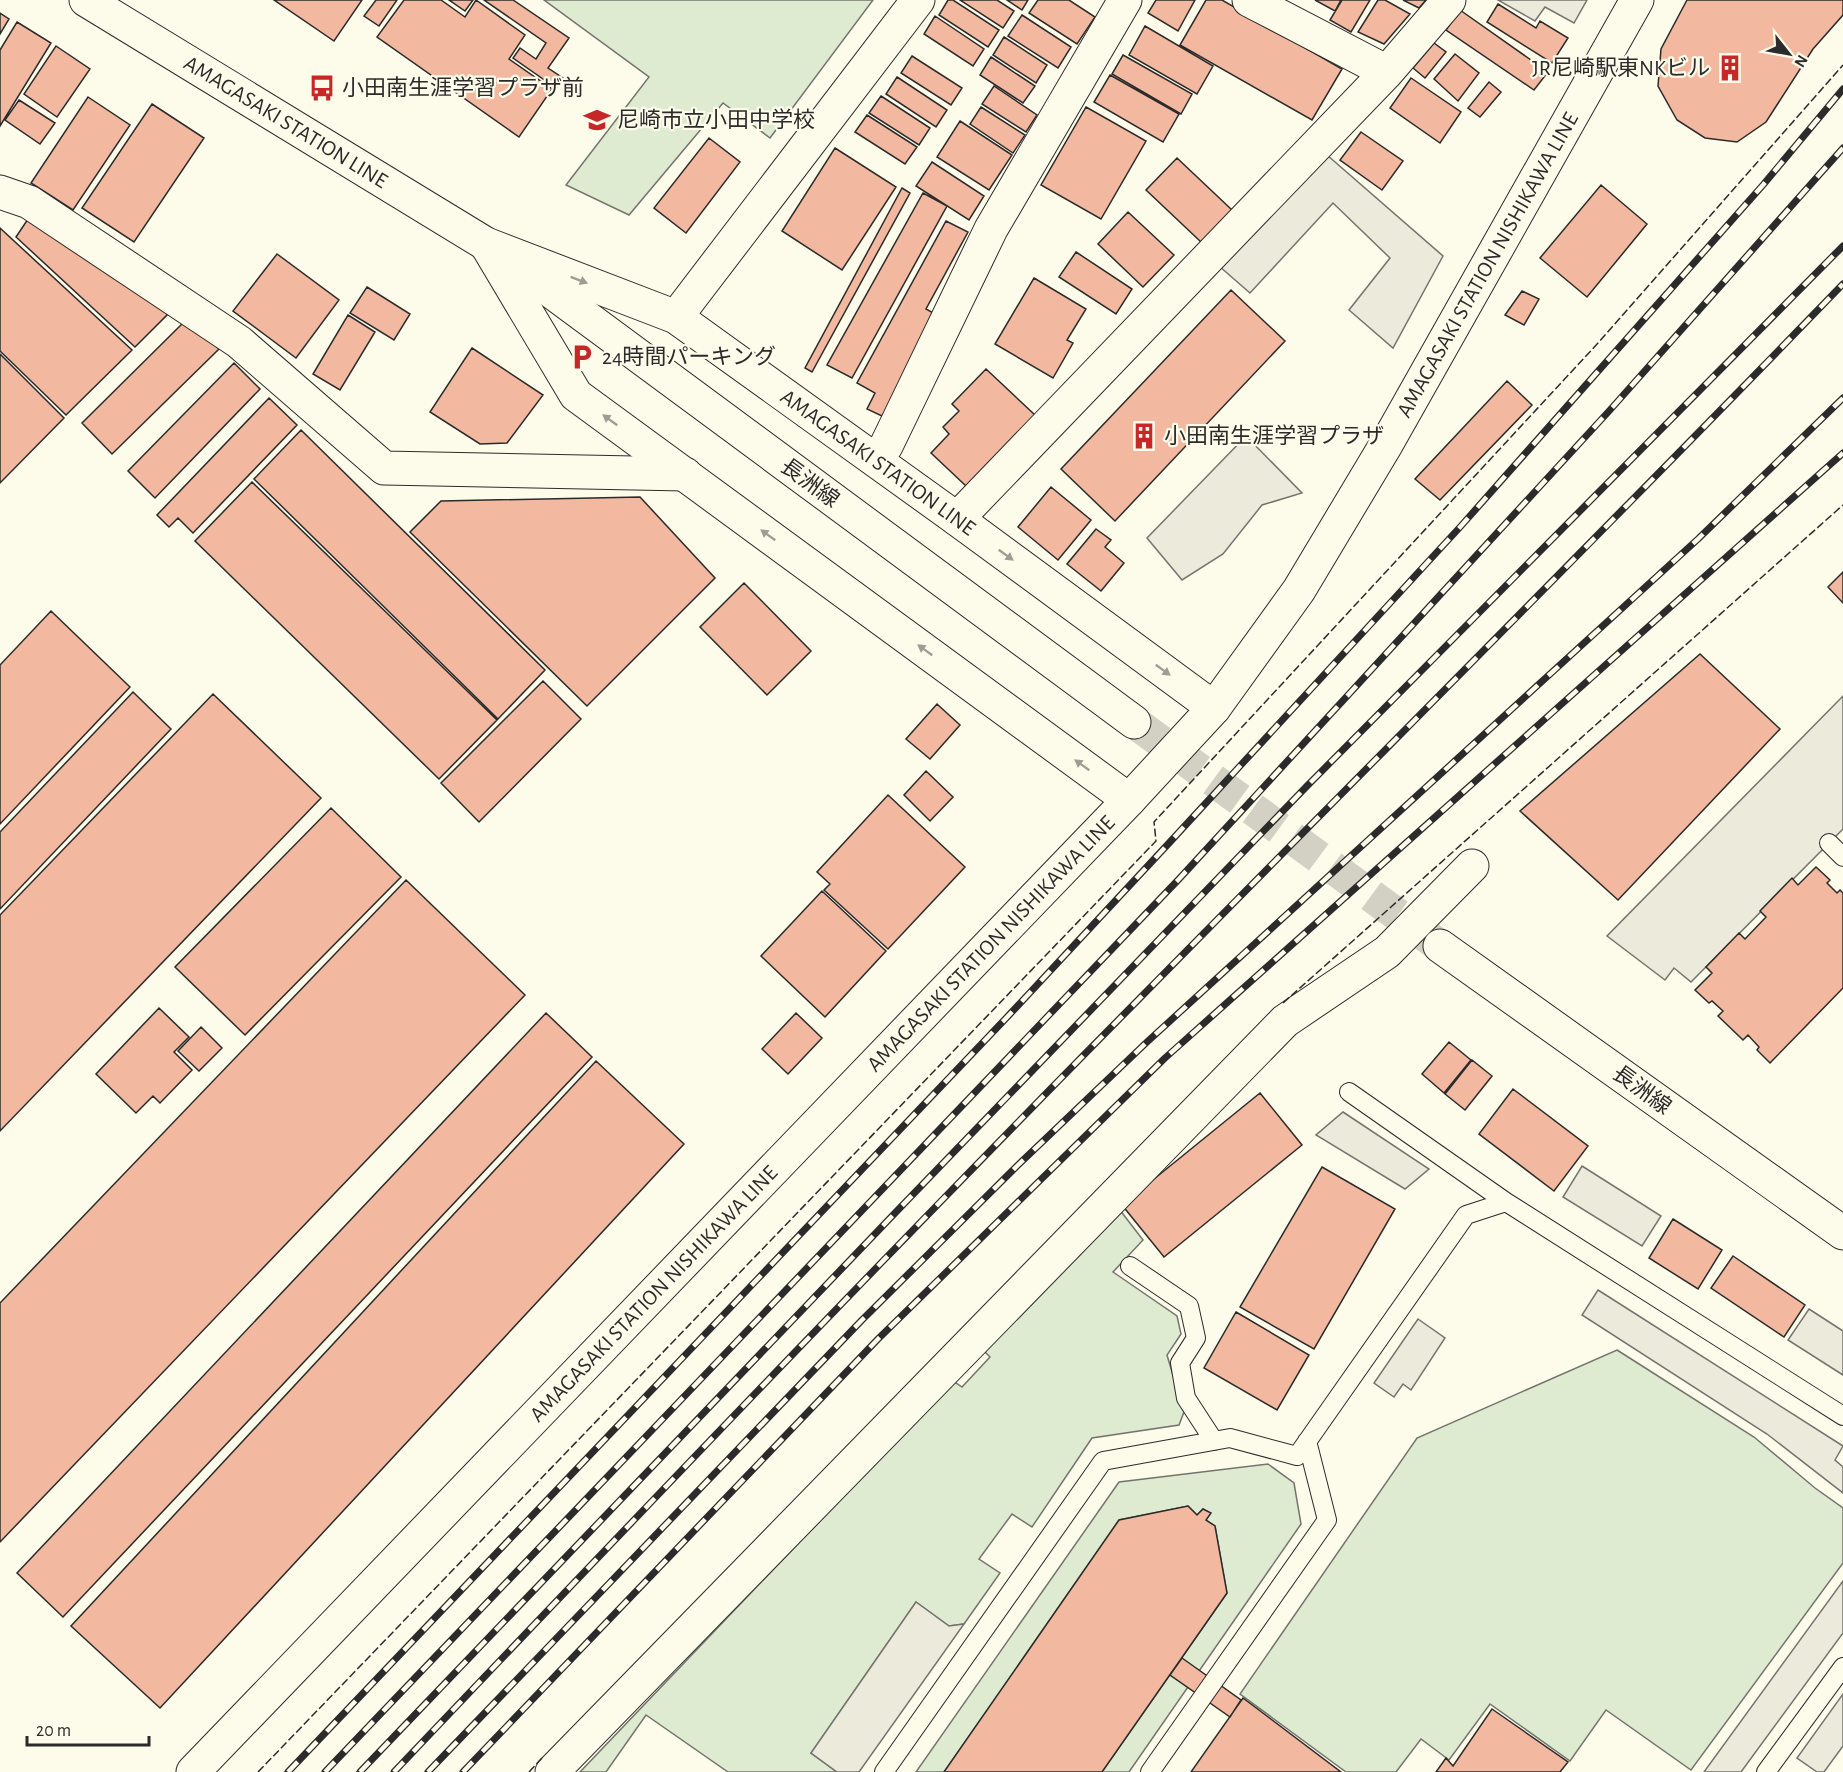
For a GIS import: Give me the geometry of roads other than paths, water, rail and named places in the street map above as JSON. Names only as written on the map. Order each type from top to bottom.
[{"type":"street","name":"AMAGASAKI STATION LINE","points":[[86,0],[486,244],[676,317],[1214,708]]},
{"type":"street","points":[[676,317],[918,0]]},
{"type":"street","points":[[874,459],[886,446],[991,229],[1125,0]]},
{"type":"street","points":[[1249,0],[1387,72]]},
{"type":"street","points":[[957,519],[1387,72],[1449,0]]},
{"type":"street","name":"AMAGASAKI STATION NISHIKAWA LINE","points":[[193,1772],[1129,800],[1214,708],[1299,590],[1387,443],[1637,0]]},
{"type":"street","points":[[0,192],[28,202],[239,342],[384,468],[685,474]]},
{"type":"street","name":"AMAGASAKI STATION LINE","points":[[486,244],[576,395],[1129,800]]},
{"type":"street","name":"長洲線","points":[[486,244],[1134,722]]},
{"type":"street","points":[[552,1772],[1285,1021],[1387,952],[1472,866]]},
{"type":"street","name":"長洲線","points":[[1440,946],[1843,1233]]},
{"type":"lane","points":[[1828,843],[1843,857]]},
{"type":"lane","points":[[1349,1092],[1506,1203],[1843,1416]]},
{"type":"lane","points":[[884,1772],[1103,1461],[1230,1438],[1297,1456],[1466,1215],[1506,1203]]},
{"type":"lane","points":[[1130,1266],[1189,1306],[1196,1338],[1180,1363],[1186,1398],[1214,1441]]},
{"type":"lane","points":[[1150,1772],[1326,1520],[1307,1441]]},
{"type":"lane","points":[[1766,1772],[1843,1667]]},
{"type":"tunnel","points":[[1134,722],[1440,946]]},
{"type":"railway","points":[[288,1772],[1010,1014],[1170,842],[1461,526],[1763,185],[1843,89]]},
{"type":"railway","points":[[325,1772],[1179,879],[1610,410],[1843,148]]},
{"type":"railway","points":[[360,1772],[1307,786],[1843,246]]},
{"type":"railway","points":[[394,1772],[952,1190],[1843,284]]},
{"type":"railway","points":[[428,1772],[862,1320],[1018,1165],[1147,1042],[1698,539],[1843,398]]},
{"type":"railway","points":[[463,1772],[878,1339],[1165,1058],[1843,453]]},
{"type":"place","name":"JR尼崎駅東NKビル","points":[[1730,68]]},
{"type":"place","name":"小田南生涯学習プラザ前","points":[[322,88]]},
{"type":"place","name":"尼崎市立小田中学校","points":[[597,120]]},
{"type":"place","name":"24時間パーキング","points":[[582,357]]},
{"type":"place","name":"小田南生涯学習プラザ","points":[[1144,436]]}]
